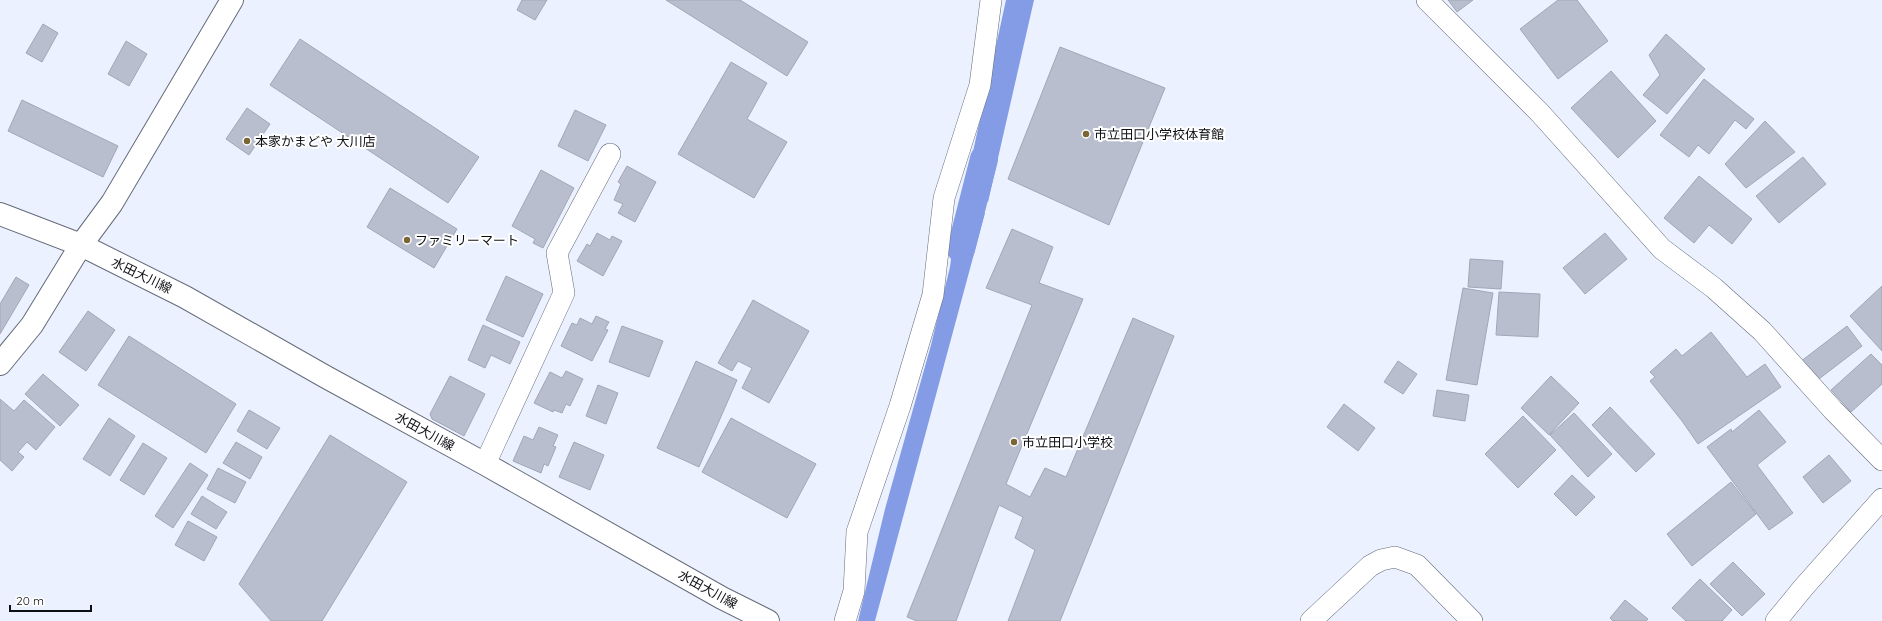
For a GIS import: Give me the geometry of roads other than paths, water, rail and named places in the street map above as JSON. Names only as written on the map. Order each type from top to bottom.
[{"type":"main road","points":[[0,364],[32,325],[81,246],[112,203],[232,0]]},
{"type":"main road","name":"水田大川線","points":[[0,214],[81,246],[186,297],[326,377],[485,464],[722,598],[768,621]]},
{"type":"street","points":[[845,621],[854,591],[858,532],[900,406],[933,294],[944,198],[980,85],[991,0]]},
{"type":"street","points":[[1427,0],[1540,113],[1662,249],[1714,288],[1762,331],[1833,410],[1882,460]]},
{"type":"street","points":[[485,464],[564,293],[557,253],[610,154]]},
{"type":"street","points":[[1776,621],[1803,588],[1882,499]]},
{"type":"street","points":[[1311,621],[1370,566],[1381,560],[1395,557],[1417,565],[1472,621]]},
{"type":"water","points":[[1006,0],[1034,0],[988,202],[964,193]]},
{"type":"water","points":[[958,209],[985,213],[875,621],[858,621],[885,509],[931,345],[950,267]]},
{"type":"waterway","points":[[961,249],[984,159]]},
{"type":"place","name":"市立田口小学校体育館","points":[[1086,134]]},
{"type":"place","name":"本家かまどや 大川店","points":[[247,141]]},
{"type":"place","name":"ファミリーマート","points":[[407,240]]},
{"type":"place","name":"市立田口小学校","points":[[1014,442]]}]
